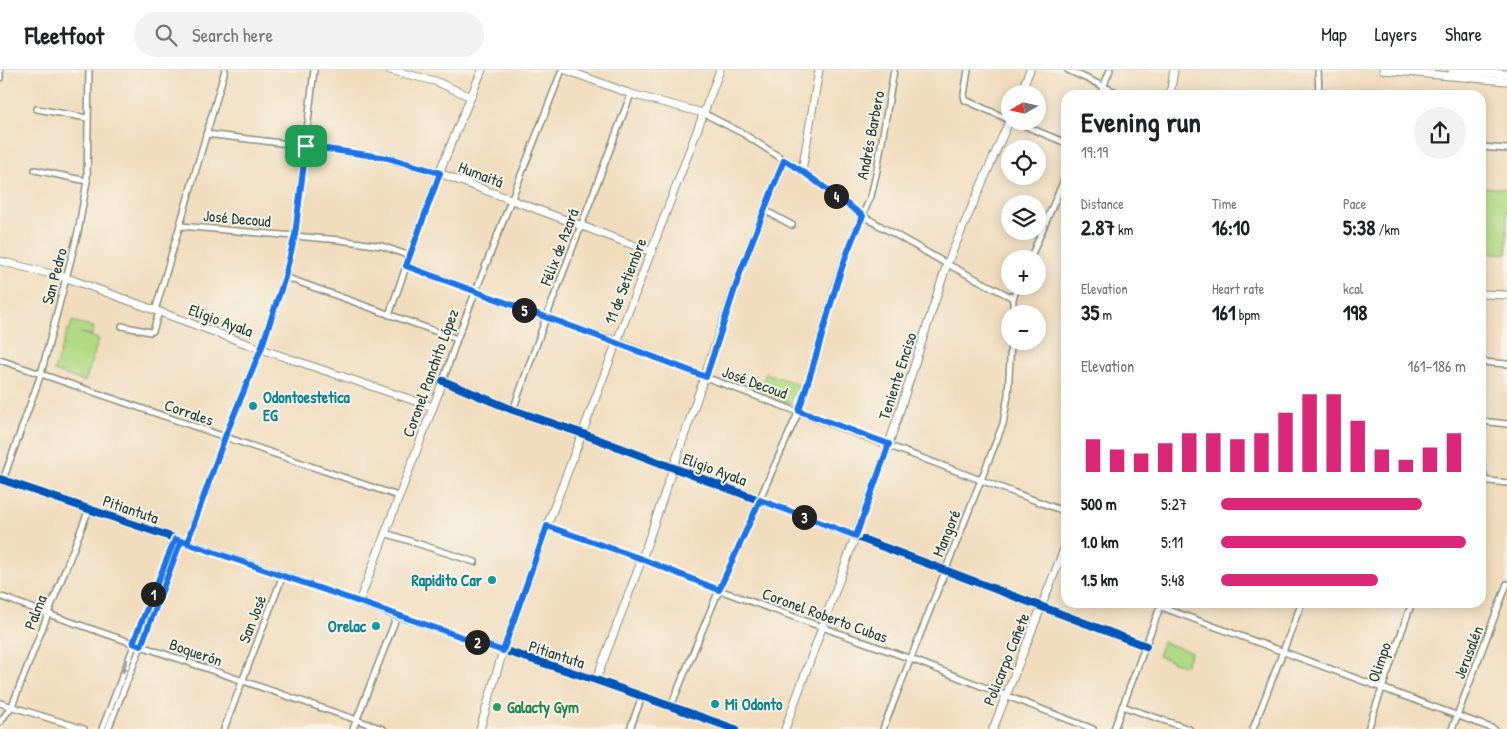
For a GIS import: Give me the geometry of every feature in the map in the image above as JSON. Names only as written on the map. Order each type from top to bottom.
[{"type":"street","points":[[0,70],[0,78]]},
{"type":"street","name":"San Pedro","points":[[2,479],[41,374],[78,232],[87,181],[89,70]]},
{"type":"street","points":[[122,326],[153,331],[180,226],[225,70]]},
{"type":"street","points":[[108,729],[181,541],[261,349],[285,277],[295,235],[314,70]]},
{"type":"street","points":[[390,70],[436,81],[471,97]]},
{"type":"street","points":[[389,315],[440,173],[482,70]]},
{"type":"street","name":"Coronel Panchito López","points":[[359,602],[510,200],[562,70]]},
{"type":"street","points":[[566,70],[630,94],[703,112],[744,134],[802,171],[863,216],[947,264],[1013,298]]},
{"type":"street","name":"11 de Setiembre","points":[[480,729],[503,651],[547,526],[720,70]]},
{"type":"street","points":[[802,171],[820,70]]},
{"type":"street","name":"Andrés Barbero","points":[[672,706],[719,590],[799,411],[847,250],[871,196],[894,70]]},
{"type":"street","points":[[968,70],[964,95],[966,101],[1001,115]]},
{"type":"street","points":[[1024,85],[1030,70]]},
{"type":"street","points":[[1068,70],[1111,90]]},
{"type":"street","points":[[1102,90],[1110,70]]},
{"type":"street","points":[[1171,90],[1174,70]]},
{"type":"street","points":[[1318,70],[1319,90]]},
{"type":"street","points":[[1383,70],[1507,74]]},
{"type":"street","points":[[1452,70],[1507,81]]},
{"type":"street","name":"Félix de Azará","points":[[513,410],[630,94]]},
{"type":"street","points":[[38,109],[87,118]]},
{"type":"street","name":"Teniente Enciso","points":[[785,729],[889,444],[947,264],[1005,130]]},
{"type":"street","points":[[1035,130],[1061,141]]},
{"type":"street","name":"Humaitá","points":[[206,134],[388,158],[440,173],[652,252]]},
{"type":"street","points":[[1486,147],[1507,149]]},
{"type":"street","points":[[596,680],[642,559],[672,468],[706,377],[741,270],[784,160]]},
{"type":"street","points":[[35,170],[87,181]]},
{"type":"street","points":[[1034,250],[1061,187]]},
{"type":"street","points":[[764,210],[792,224]]},
{"type":"street","name":"José Decoud","points":[[180,226],[340,240],[382,246],[410,256]]},
{"type":"street","name":"Eligio Ayala","points":[[0,261],[67,278],[261,349],[433,407]]},
{"type":"street","name":"José Decoud","points":[[406,266],[546,318],[616,341],[706,377],[889,444],[1061,510]]},
{"type":"street","points":[[285,277],[457,339]]},
{"type":"street","points":[[1486,294],[1507,295]]},
{"type":"street","points":[[1013,305],[1014,295]]},
{"type":"street","name":"Mangoré","points":[[883,729],[1002,424],[1006,410],[1010,350]]},
{"type":"street","name":"Corrales","points":[[0,360],[398,496]]},
{"type":"street","points":[[1486,362],[1507,364]]},
{"type":"street","name":"Eligio Ayala","points":[[443,382],[513,410],[581,433],[1146,646]]},
{"type":"street","points":[[1486,422],[1507,424]]},
{"type":"street","name":"Pitiantuta","points":[[2,479],[397,616],[596,680],[735,729]]},
{"type":"street","points":[[1486,480],[1507,483]]},
{"type":"street","name":"Palma","points":[[0,722],[12,706],[89,509]]},
{"type":"street","name":"Coronel Roberto Cubas","points":[[547,526],[642,559],[719,590],[1093,729]]},
{"type":"street","points":[[385,533],[475,562]]},
{"type":"street","points":[[102,729],[133,643],[181,541]]},
{"type":"street","name":"Policarpo Cañete","points":[[994,729],[1061,557]]},
{"type":"street","name":"San José","points":[[224,729],[283,575]]},
{"type":"street","name":"Jerusalén","points":[[1452,729],[1507,584]]},
{"type":"street","name":"Boquerón","points":[[2,597],[384,729]]},
{"type":"street","points":[[1114,729],[1160,608]]},
{"type":"street","points":[[1171,608],[1283,652],[1494,729]]},
{"type":"street","points":[[1253,729],[1300,608]]},
{"type":"street","name":"Olimpo","points":[[1368,729],[1410,608]]},
{"type":"street","points":[[353,729],[397,616]]},
{"type":"street","points":[[630,729],[642,696]]},
{"type":"street","points":[[0,703],[84,729]]},
{"type":"street","points":[[1122,706],[1189,729]]},
{"type":"green space","points":[[1486,187],[1507,189],[1507,254],[1486,252]]},
{"type":"green space","points":[[72,321],[94,327],[92,335],[81,333],[99,339],[85,382],[54,371]]},
{"type":"green space","points":[[766,373],[800,385],[793,404],[760,392]]},
{"type":"green space","points":[[1163,642],[1191,652],[1185,666],[1158,656]]},
{"type":"cycle path","points":[[443,381],[513,410],[581,433],[1146,646]]},
{"type":"cycle path","points":[[0,479],[283,575],[397,616],[596,680],[735,729]]},
{"type":"place","name":"Odontoestetica EG","points":[[253,406]]},
{"type":"place","name":"Rapidito Car","points":[[492,580]]},
{"type":"place","name":"Orelac","points":[[376,626]]},
{"type":"place","name":"Mi Odonto","points":[[715,704]]},
{"type":"place","name":"Galacty Gym","points":[[497,707]]},
{"type":"route","points":[[306,146],[295,235],[285,277],[261,349],[225,437],[187,543],[181,541],[175,539],[133,643],[141,646],[181,541],[503,651],[547,526],[642,559],[719,590],[760,500],[856,536],[889,444],[799,411],[816,359],[835,286],[847,250],[863,216],[802,171],[784,160],[741,270],[706,377],[616,341],[546,318],[406,266],[440,173],[388,158],[306,146]]}]
